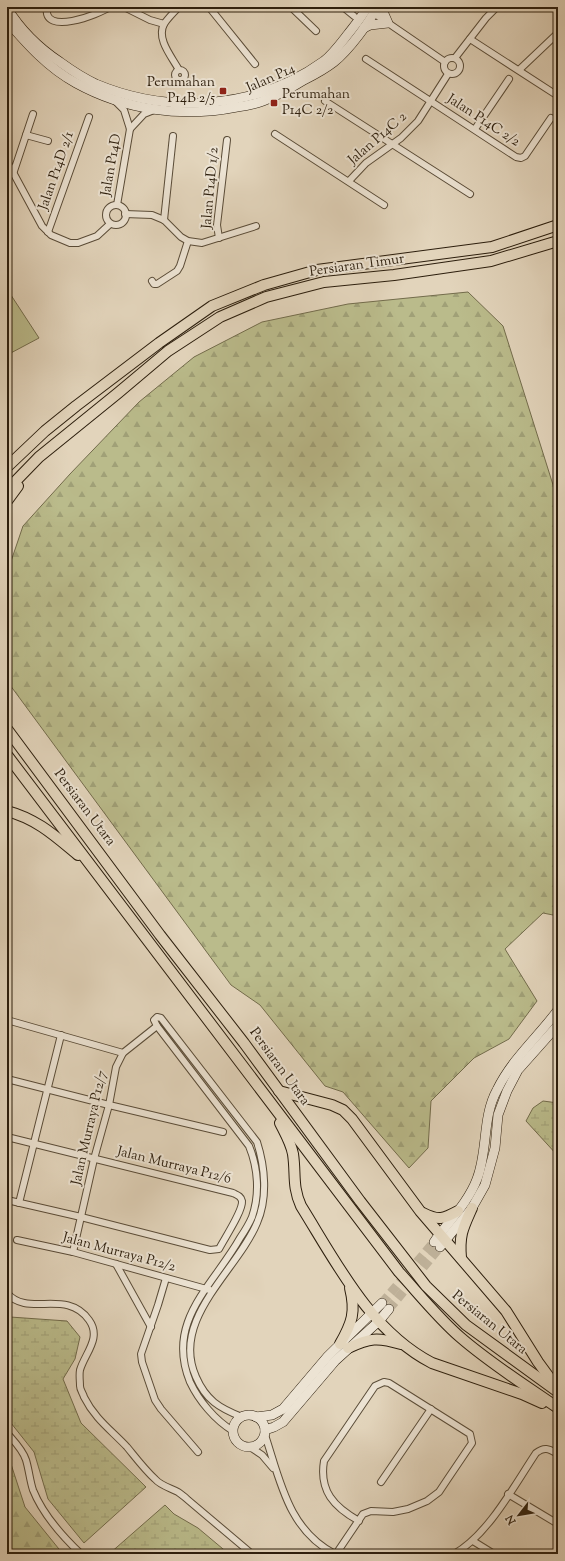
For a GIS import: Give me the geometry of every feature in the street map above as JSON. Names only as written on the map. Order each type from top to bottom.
[{"type":"main road","points":[[362,29],[370,25],[388,23],[381,7]]},
{"type":"main road","name":"Jalan P14","points":[[7,8],[22,29],[37,44],[48,54],[78,75],[95,84],[126,95],[157,101],[187,104],[224,102],[260,94],[289,81],[323,61],[331,54],[361,18],[371,9]]},
{"type":"main road","name":"Jalan P14","points":[[7,21],[31,49],[64,76],[91,91],[122,103],[154,110],[206,111],[226,109],[263,101],[292,87],[327,67],[343,53],[362,29],[371,9]]},
{"type":"main road","name":"Persiaran Timur","points":[[7,467],[34,440],[76,406],[159,343],[212,306],[264,285],[317,270],[492,247],[558,225]]},
{"type":"main road","name":"Persiaran Timur","points":[[7,490],[39,457],[168,350],[220,317],[266,297],[324,282],[490,261],[558,241]]},
{"type":"main road","points":[[7,501],[39,457]]},
{"type":"main road","name":"Persiaran Utara","points":[[7,729],[426,1286],[466,1325],[558,1391]]},
{"type":"main road","name":"Persiaran Utara","points":[[7,755],[399,1272],[428,1305],[460,1336],[495,1366],[558,1408]]},
{"type":"main road","points":[[7,810],[49,830],[94,868]]},
{"type":"main road","points":[[440,1241],[477,1179],[485,1148],[488,1116],[496,1091],[510,1068],[525,1048],[558,1010]]},
{"type":"main road","points":[[461,1258],[461,1232],[485,1185],[495,1148],[498,1116],[507,1092],[518,1070],[558,1025]]},
{"type":"main road","points":[[279,1091],[332,1105],[343,1110],[352,1119],[420,1211],[440,1241],[461,1258],[506,1311],[540,1366],[558,1391]]},
{"type":"main road","points":[[271,1103],[289,1140],[293,1155],[296,1196],[300,1206],[350,1284],[376,1318],[419,1357],[432,1363],[522,1394],[558,1412]]},
{"type":"main road","points":[[440,1241],[472,1208]]},
{"type":"main road","points":[[420,1211],[433,1218],[439,1219],[445,1218],[458,1211]]},
{"type":"main road","points":[[350,1284],[354,1314],[344,1346],[335,1361],[283,1422],[265,1432],[258,1444],[250,1447],[240,1444],[236,1440],[233,1431],[236,1423],[242,1417],[249,1415],[256,1417],[272,1415],[283,1409],[313,1373],[344,1346],[376,1318],[386,1306]]},
{"type":"main road","points":[[344,1346],[367,1340],[384,1339],[403,1344]]},
{"type":"main road","points":[[256,1417],[262,1422],[265,1432]]},
{"type":"street","points":[[47,7],[46,13],[48,18],[53,21],[63,22],[82,20],[110,7]]},
{"type":"street","points":[[124,7],[150,20],[164,24]]},
{"type":"street","points":[[179,7],[164,24],[162,31],[162,41],[179,70]]},
{"type":"street","points":[[209,7],[255,64]]},
{"type":"street","points":[[291,7],[316,31]]},
{"type":"street","points":[[343,7],[354,16]]},
{"type":"street","points":[[455,58],[497,7]]},
{"type":"street","points":[[371,9],[388,23],[445,62]]},
{"type":"street","points":[[519,70],[558,33]]},
{"type":"street","points":[[470,39],[558,96]]},
{"type":"street","points":[[450,58],[455,58],[460,62],[460,70],[454,74],[448,74],[445,70],[445,62],[450,58]]},
{"type":"street","name":"Jalan P14C 2/2","points":[[366,59],[516,157],[521,158],[525,156],[551,118]]},
{"type":"street","name":"Jalan P14C 2","points":[[349,182],[366,163],[393,144],[418,121],[448,74]]},
{"type":"street","points":[[475,130],[508,79]]},
{"type":"street","name":"Jalan P14D","points":[[112,98],[124,110],[130,129],[117,205]]},
{"type":"street","points":[[325,101],[470,194]]},
{"type":"street","name":"Jalan P14D","points":[[130,129],[144,114],[154,110]]},
{"type":"street","points":[[13,174],[33,114]]},
{"type":"street","name":"Jalan P14D 2/1","points":[[48,232],[89,117]]},
{"type":"street","points":[[275,134],[384,205]]},
{"type":"street","points":[[26,135],[48,141]]},
{"type":"street","points":[[164,220],[173,136]]},
{"type":"street","name":"Jalan P14D 1/2","points":[[219,238],[217,226],[227,140]]},
{"type":"street","points":[[8,163],[42,226],[51,235],[70,243],[78,243],[96,236],[110,224]]},
{"type":"street","points":[[117,205],[122,207],[125,214],[124,220],[120,224],[113,225],[106,219],[106,212],[110,207],[117,205]]},
{"type":"street","points":[[125,214],[152,215],[164,220],[181,237],[188,241],[202,243],[256,226]]},
{"type":"street","points":[[152,281],[154,284],[157,284],[177,271],[188,241]]},
{"type":"street","name":"Jalan Murraya P12/7","points":[[73,1252],[94,1159],[109,1105],[116,1067],[123,1053],[157,1026],[154,1020],[155,1018],[159,1017],[256,1142],[261,1156],[264,1176],[258,1221],[251,1236],[213,1292]]},
{"type":"street","points":[[7,1020],[123,1053]]},
{"type":"street","points":[[157,1026],[249,1146],[255,1166],[256,1200],[252,1218],[236,1245],[197,1302],[186,1324],[182,1342],[184,1363],[193,1389],[222,1424],[233,1431]]},
{"type":"street","points":[[19,1203],[61,1035]]},
{"type":"street","points":[[7,1079],[223,1132]]},
{"type":"street","points":[[7,1137],[94,1159]]},
{"type":"street","name":"Jalan Murraya P12/6","points":[[81,1217],[210,1250],[216,1250],[219,1249],[233,1227],[242,1204],[242,1199],[233,1193],[94,1159]]},
{"type":"street","points":[[7,1200],[81,1217]]},
{"type":"street","name":"Jalan Murraya P12/2","points":[[17,1240],[73,1252],[207,1288],[213,1292]]},
{"type":"street","points":[[116,1264],[151,1327]]},
{"type":"street","points":[[166,1278],[141,1354],[142,1362],[151,1390],[161,1409],[198,1452]]},
{"type":"street","points":[[213,1292],[203,1306],[194,1324],[190,1343],[191,1363],[200,1385],[210,1400],[220,1407],[242,1417]]},
{"type":"street","points":[[7,1293],[18,1301],[28,1304],[58,1303],[74,1307],[88,1318],[93,1326],[94,1336],[90,1351],[80,1371],[80,1388],[87,1403],[97,1418],[118,1438],[155,1479],[183,1496],[252,1554]]},
{"type":"street","points":[[265,1432],[276,1473],[294,1516],[308,1534],[328,1550],[336,1554],[359,1521],[363,1514],[371,1511],[393,1512],[408,1509],[427,1501],[443,1486],[472,1443],[470,1434],[389,1383],[379,1384],[371,1390],[324,1461],[322,1472],[324,1484],[331,1500],[343,1513],[359,1521]]},
{"type":"street","points":[[381,1482],[431,1409]]},
{"type":"street","points":[[7,1433],[23,1452],[33,1490],[40,1504],[64,1538],[81,1554]]},
{"type":"street","points":[[250,1447],[262,1455],[276,1473]]},
{"type":"street","points":[[454,1554],[473,1541],[492,1518],[536,1453],[542,1449],[548,1448],[558,1454]]},
{"type":"street","points":[[508,1494],[558,1524]]},
{"type":"street","points":[[473,1541],[494,1554]]},
{"type":"green space","points":[[7,289],[39,338],[7,355]]},
{"type":"green space","points":[[468,292],[503,326],[554,488],[558,492],[558,916],[543,913],[505,949],[537,1001],[509,1039],[474,1058],[431,1101],[428,1148],[409,1168],[343,1092],[325,1086],[260,1005],[231,985],[10,685],[7,667],[7,573],[23,526],[70,474],[139,402],[194,357],[262,322],[348,304]]},
{"type":"green space","points":[[543,1101],[558,1103],[558,1156],[526,1121],[533,1108]]},
{"type":"green space","points":[[7,1314],[10,1317],[67,1321],[80,1337],[75,1359],[63,1379],[81,1423],[146,1487],[84,1543],[48,1499],[34,1452],[7,1418]]},
{"type":"green space","points":[[7,1456],[25,1507],[63,1554],[7,1554]]},
{"type":"green space","points":[[165,1505],[174,1514],[198,1528],[229,1554],[109,1554]]},
{"type":"tunnel","points":[[382,1303],[434,1242]]},
{"type":"tunnel","points":[[389,1309],[440,1247]]},
{"type":"place","name":"Perumahan P14B 2/5","points":[[223,91]]},
{"type":"place","name":"Perumahan P14C 2/2","points":[[274,103]]}]
